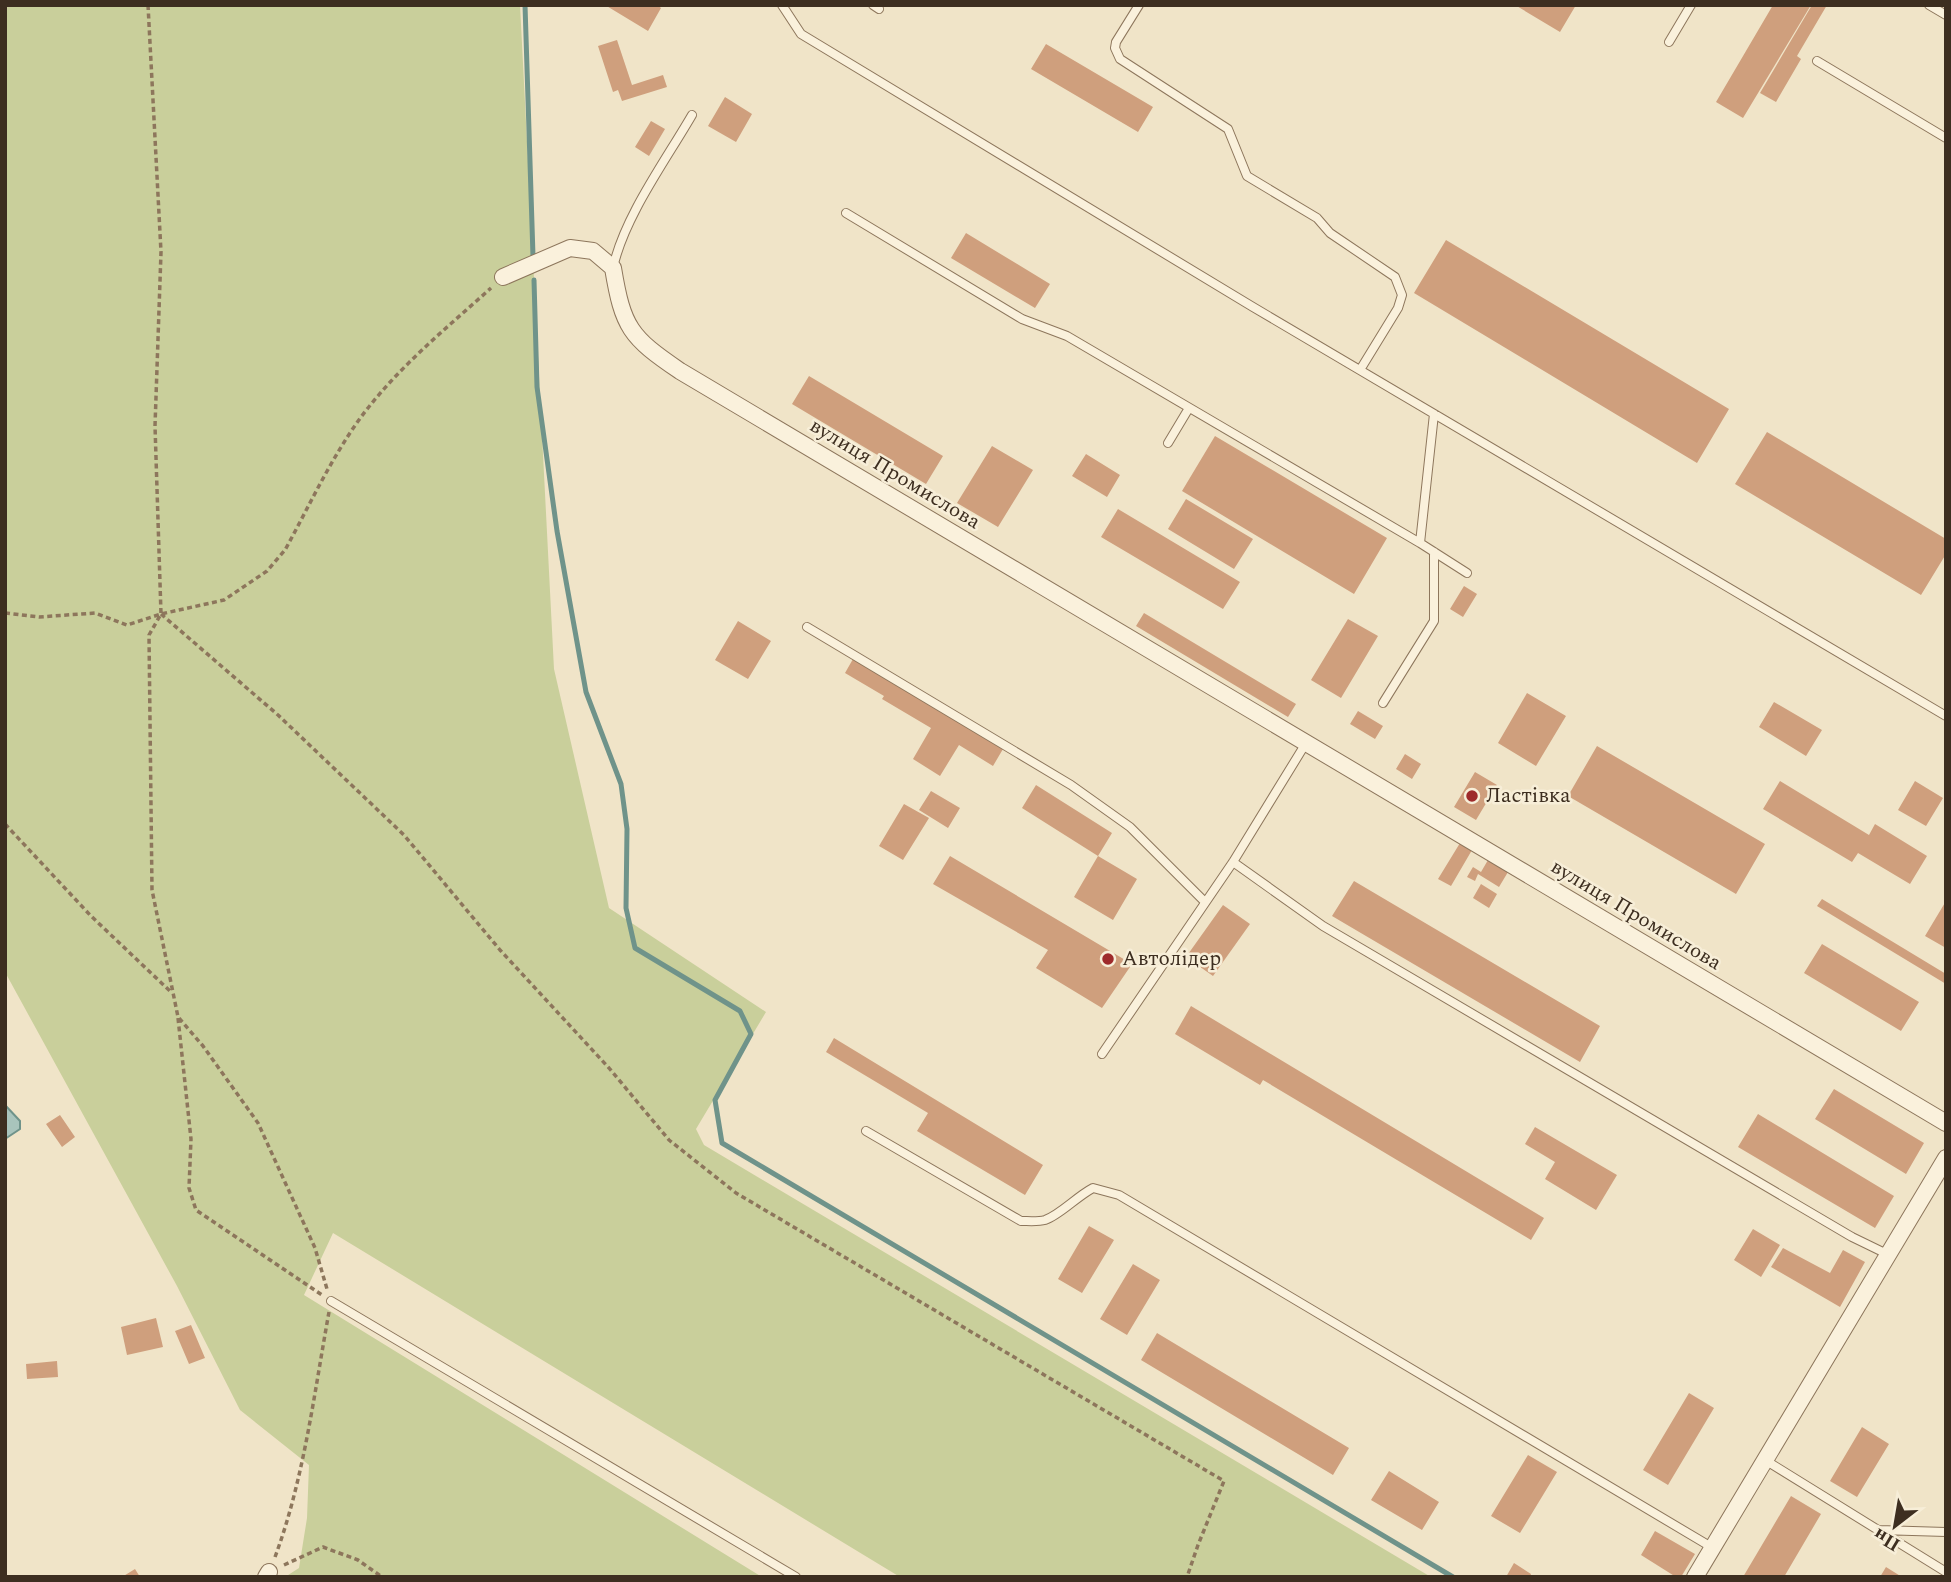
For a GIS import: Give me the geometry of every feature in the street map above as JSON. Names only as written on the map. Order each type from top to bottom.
[{"type":"street","points":[[503,277],[570,248],[593,251],[613,268]]},
{"type":"street","name":"вулиця Промислова","points":[[613,268],[625,320],[636,339],[659,357],[1946,1123]]},
{"type":"street","points":[[1695,1577],[1946,1158]]},
{"type":"lane","points":[[782,5],[800,34],[1360,370],[1946,716]]},
{"type":"lane","points":[[1139,5],[1116,42],[1115,48],[1120,59],[1228,129],[1247,176],[1317,218],[1330,233],[1395,277],[1402,295],[1398,308],[1360,370]]},
{"type":"lane","points":[[1669,42],[1691,5]]},
{"type":"lane","points":[[1929,5],[1946,15]]},
{"type":"lane","points":[[1817,61],[1946,138]]},
{"type":"lane","points":[[613,268],[618,247],[628,226],[692,115]]},
{"type":"lane","points":[[846,213],[1022,319],[1067,336],[1467,573]]},
{"type":"lane","points":[[1168,443],[1189,408]]},
{"type":"lane","points":[[1420,543],[1434,414]]},
{"type":"lane","points":[[1383,703],[1434,621],[1434,552]]},
{"type":"lane","points":[[807,627],[1071,785],[1130,827],[1205,902]]},
{"type":"lane","points":[[1102,1054],[1233,862],[1306,743]]},
{"type":"lane","points":[[1233,862],[1323,926],[1840,1230],[1887,1254]]},
{"type":"lane","points":[[866,1131],[1021,1221],[1044,1221],[1093,1188],[1119,1195],[1713,1548]]},
{"type":"lane","points":[[331,1301],[796,1577]]},
{"type":"lane","points":[[1765,1460],[1946,1572]]},
{"type":"lane","points":[[1875,1530],[1946,1532]]},
{"type":"path","points":[[148,5],[161,252],[155,426],[161,614],[149,635],[152,890],[178,1017],[191,1139],[189,1188],[196,1210],[331,1301]]},
{"type":"path","points":[[5,613],[49,617],[95,613],[127,625],[161,614],[224,600],[257,579],[275,564],[285,550],[354,427],[370,404],[425,347],[503,277]]},
{"type":"path","points":[[161,614],[278,715],[404,835],[500,950],[609,1069],[669,1140],[736,1193],[1224,1481],[1187,1577]]},
{"type":"path","points":[[5,824],[92,916],[174,994]]},
{"type":"path","points":[[178,1017],[203,1046],[258,1123],[315,1248],[331,1301],[292,1507],[267,1574]]},
{"type":"path","points":[[267,1574],[323,1547],[358,1560],[382,1577]]},
{"type":"green space","points":[[5,5],[520,5],[554,669],[609,908],[766,1012],[696,1129],[704,1145],[1431,1577],[900,1577],[333,1233],[304,1295],[762,1577],[285,1577],[299,1568],[307,1518],[309,1465],[240,1410],[177,1286],[5,972]]},
{"type":"water","points":[[5,1105],[20,1121],[20,1129],[5,1139]]},
{"type":"building","points":[[605,5],[657,5],[661,8],[648,31]]},
{"type":"building","points":[[1515,5],[1576,5],[1560,32]]},
{"type":"building","points":[[1773,5],[1811,5],[1743,118],[1716,102]]},
{"type":"building","points":[[1812,5],[1827,5],[1797,56],[1801,59],[1776,102],[1760,93]]},
{"type":"building","points":[[617,40],[632,85],[663,75],[667,87],[622,101],[618,90],[613,92],[598,46]]},
{"type":"building","points":[[1046,44],[1153,107],[1138,132],[1031,69]]},
{"type":"building","points":[[725,97],[752,114],[736,142],[708,126]]},
{"type":"building","points":[[651,121],[665,129],[649,156],[635,147]]},
{"type":"building","points":[[966,233],[1050,284],[1035,308],[951,258]]},
{"type":"building","points":[[1446,240],[1729,409],[1697,463],[1414,293]]},
{"type":"building","points":[[809,376],[943,456],[926,484],[792,404]]},
{"type":"building","points":[[1767,432],[1946,539],[1946,554],[1921,595],[1735,484]]},
{"type":"building","points":[[1215,436],[1387,538],[1354,594],[1182,491]]},
{"type":"building","points":[[992,446],[1033,470],[998,527],[957,503]]},
{"type":"building","points":[[1086,454],[1120,475],[1107,497],[1072,476]]},
{"type":"building","points":[[1186,499],[1253,539],[1234,569],[1168,529]]},
{"type":"building","points":[[1118,509],[1240,582],[1223,609],[1101,537]]},
{"type":"building","points":[[1464,586],[1477,594],[1463,617],[1450,609]]},
{"type":"building","points":[[1144,613],[1296,704],[1288,717],[1136,626]]},
{"type":"building","points":[[1348,619],[1378,636],[1341,698],[1311,680]]},
{"type":"building","points":[[738,621],[771,641],[748,679],[715,660]]},
{"type":"building","points":[[853,659],[1003,749],[993,766],[959,745],[940,776],[913,759],[931,728],[845,673]]},
{"type":"building","points":[[1527,693],[1566,716],[1536,766],[1498,743]]},
{"type":"building","points":[[1774,702],[1822,730],[1806,756],[1759,727]]},
{"type":"building","points":[[1358,711],[1383,726],[1375,739],[1350,724]]},
{"type":"building","points":[[1597,746],[1765,844],[1736,894],[1568,796]]},
{"type":"building","points":[[1405,754],[1421,764],[1412,779],[1396,769]]},
{"type":"building","points":[[1475,772],[1497,785],[1476,820],[1454,807]]},
{"type":"building","points":[[1780,781],[1869,835],[1875,824],[1927,856],[1910,884],[1858,853],[1852,862],[1763,809]]},
{"type":"building","points":[[1915,781],[1943,798],[1926,826],[1898,810]]},
{"type":"building","points":[[1036,785],[1112,833],[1098,856],[1022,808]]},
{"type":"building","points":[[931,791],[960,808],[948,828],[919,810]]},
{"type":"building","points":[[904,804],[929,818],[903,860],[879,846]]},
{"type":"building","points":[[1460,843],[1472,850],[1451,886],[1438,879]]},
{"type":"building","points":[[950,856],[1132,964],[1102,1008],[1036,968],[1048,950],[933,884]]},
{"type":"building","points":[[1098,856],[1137,879],[1113,920],[1074,897]]},
{"type":"building","points":[[1488,860],[1508,872],[1499,887],[1478,874],[1475,881],[1467,877],[1473,867],[1481,872]]},
{"type":"building","points":[[1354,881],[1600,1026],[1580,1062],[1332,916]]},
{"type":"building","points":[[1481,884],[1497,894],[1489,908],[1473,898]]},
{"type":"building","points":[[1822,899],[1946,974],[1946,984],[1817,906]]},
{"type":"building","points":[[1946,901],[1946,948],[1925,936]]},
{"type":"building","points":[[1223,905],[1250,924],[1213,976],[1186,957]]},
{"type":"building","points":[[1822,944],[1919,1002],[1901,1031],[1804,973]]},
{"type":"building","points":[[1191,1006],[1544,1218],[1531,1240],[1263,1080],[1260,1085],[1175,1034]]},
{"type":"building","points":[[834,1038],[1043,1165],[1025,1195],[917,1131],[928,1113],[826,1052]]},
{"type":"building","points":[[1834,1089],[1924,1143],[1906,1174],[1815,1119]]},
{"type":"building","points":[[1758,1114],[1894,1196],[1875,1228],[1738,1147]]},
{"type":"building","points":[[60,1115],[75,1137],[62,1147],[46,1124]]},
{"type":"building","points":[[1535,1127],[1617,1175],[1596,1210],[1545,1179],[1555,1162],[1525,1144]]},
{"type":"building","points":[[1089,1226],[1114,1240],[1082,1293],[1058,1279]]},
{"type":"building","points":[[1753,1229],[1780,1245],[1761,1277],[1734,1260]]},
{"type":"building","points":[[1783,1248],[1830,1273],[1843,1250],[1865,1262],[1840,1307],[1771,1267]]},
{"type":"building","points":[[1133,1264],[1160,1280],[1127,1335],[1100,1319]]},
{"type":"building","points":[[156,1318],[163,1347],[127,1355],[121,1327]]},
{"type":"building","points":[[191,1325],[205,1358],[189,1364],[175,1331]]},
{"type":"building","points":[[1157,1333],[1349,1448],[1333,1475],[1141,1360]]},
{"type":"building","points":[[57,1361],[58,1377],[27,1379],[26,1364]]},
{"type":"building","points":[[1689,1393],[1714,1408],[1668,1485],[1643,1470]]},
{"type":"building","points":[[1862,1427],[1889,1444],[1857,1497],[1830,1481]]},
{"type":"building","points":[[1528,1455],[1557,1472],[1520,1533],[1491,1516]]},
{"type":"building","points":[[1389,1471],[1439,1502],[1422,1530],[1371,1500]]},
{"type":"building","points":[[1791,1496],[1821,1514],[1784,1577],[1743,1577]]},
{"type":"building","points":[[1655,1531],[1695,1554],[1681,1577],[1676,1577],[1641,1555]]},
{"type":"building","points":[[1514,1563],[1531,1574],[1530,1577],[1506,1577]]},
{"type":"building","points":[[1886,1567],[1902,1577],[1880,1577]]},
{"type":"building","points":[[135,1569],[140,1577],[122,1577]]},
{"type":"waterway","points":[[525,5],[533,256]]},
{"type":"waterway","points":[[534,280],[537,387],[557,531],[586,692],[621,784],[627,829],[626,908],[635,948],[740,1011],[751,1034],[715,1100],[722,1143],[1453,1577]]},
{"type":"place","name":"Ластівка","points":[[1472,796]]},
{"type":"place","name":"Автолідер","points":[[1108,959]]}]
